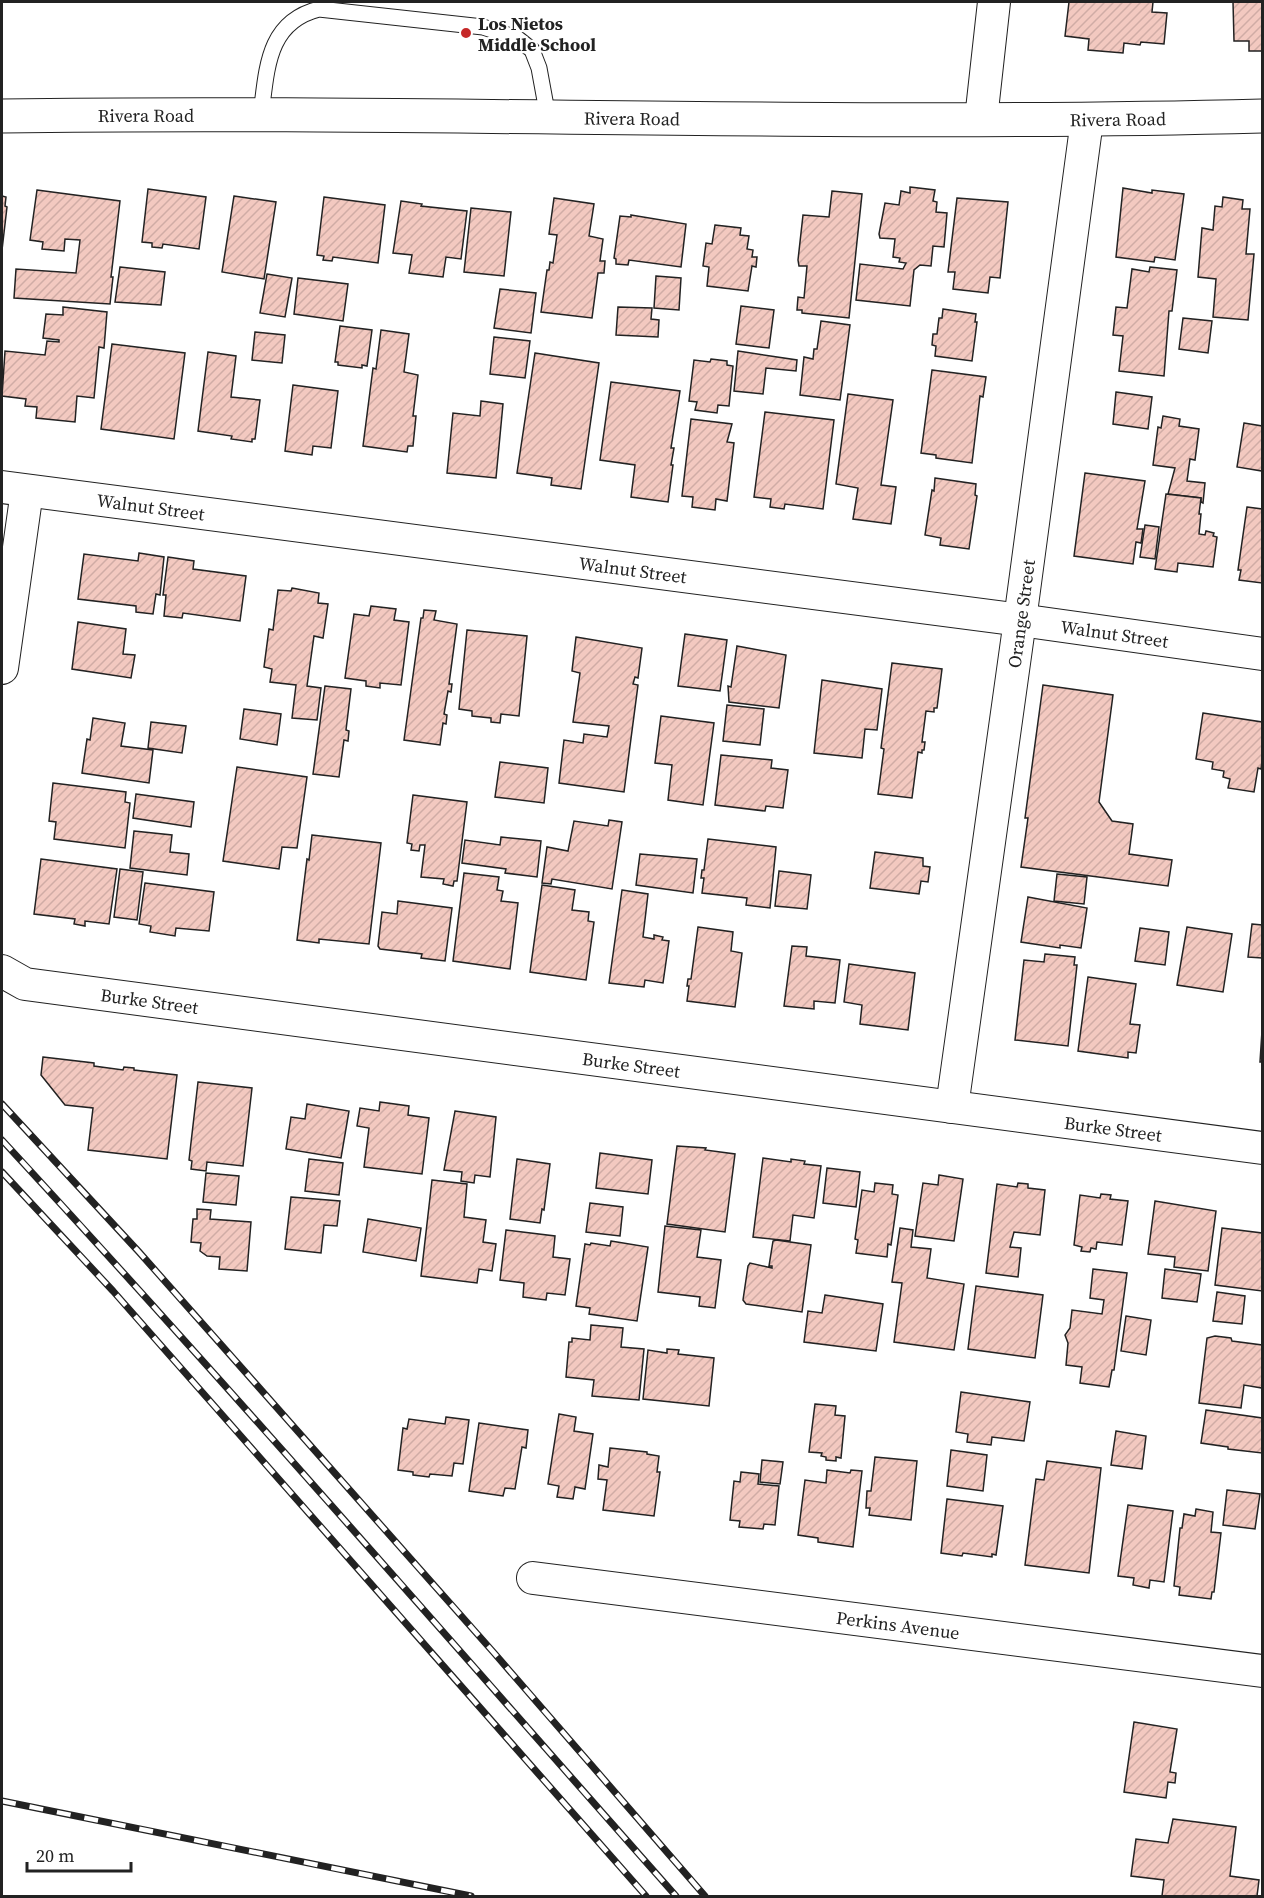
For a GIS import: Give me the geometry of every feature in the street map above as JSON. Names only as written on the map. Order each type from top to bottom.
[{"type":"street","points":[[981,119],[994,2]]},
{"type":"street","name":"Rivera Road","points":[[2,116],[261,114],[1087,120],[1263,116]]},
{"type":"street","name":"Orange Street","points":[[952,1107],[1087,120]]},
{"type":"street","points":[[2,668],[14,489]]},
{"type":"street","name":"Walnut Street","points":[[14,489],[1020,620],[1263,654]]},
{"type":"street","name":"Burke Street","points":[[2,971],[25,984],[1263,1148]]},
{"type":"street","name":"Perkins Avenue","points":[[533,1578],[1263,1671]]},
{"type":"lane","points":[[261,114],[269,62],[277,42],[288,24],[303,14],[320,9],[483,27],[517,38],[532,50],[539,68],[548,117]]},
{"type":"building","points":[[1069,2],[1153,2],[1152,12],[1167,13],[1164,44],[1124,43],[1123,53],[1088,50],[1089,39],[1065,36]]},
{"type":"building","points":[[1233,2],[1262,2],[1262,51],[1249,51],[1249,41],[1234,41]]},
{"type":"building","points":[[910,187],[935,190],[933,201],[937,202],[936,212],[947,213],[944,247],[933,246],[931,266],[920,265],[914,270],[910,306],[856,300],[860,264],[903,269],[906,263],[899,262],[900,258],[893,257],[895,239],[880,238],[879,234],[885,203],[899,205],[901,191],[910,193]]},
{"type":"building","points":[[1123,188],[1152,193],[1152,190],[1184,194],[1175,260],[1155,257],[1154,262],[1116,257]]},
{"type":"building","points":[[148,189],[206,197],[199,249],[163,244],[162,248],[152,247],[152,243],[142,242]]},
{"type":"building","points":[[37,190],[120,201],[110,304],[14,298],[16,269],[76,273],[80,240],[65,239],[64,251],[42,249],[43,242],[30,240]]},
{"type":"building","points":[[832,191],[862,194],[849,318],[802,313],[802,310],[797,310],[798,297],[804,298],[807,266],[799,266],[798,260],[803,215],[829,217]]},
{"type":"building","points":[[2,196],[6,197],[5,206],[7,207],[2,250]]},
{"type":"building","points":[[234,196],[276,202],[264,279],[222,272]]},
{"type":"building","points":[[324,197],[385,205],[378,263],[333,257],[332,261],[323,260],[324,256],[317,255]]},
{"type":"building","points":[[1223,197],[1243,200],[1242,209],[1250,209],[1246,254],[1254,254],[1248,320],[1213,317],[1216,279],[1198,277],[1202,228],[1213,230],[1215,206],[1222,207]]},
{"type":"building","points":[[554,198],[594,204],[589,236],[603,239],[600,261],[605,261],[604,273],[598,273],[592,318],[541,312],[547,270],[549,270],[550,262],[553,263],[557,235],[549,234]]},
{"type":"building","points":[[957,198],[1008,202],[1000,278],[990,277],[988,293],[953,289],[955,272],[948,272]]},
{"type":"building","points":[[401,201],[422,204],[421,206],[467,211],[461,259],[446,257],[443,277],[409,273],[412,255],[393,253]]},
{"type":"building","points":[[471,208],[511,212],[504,276],[464,272]]},
{"type":"building","points":[[631,215],[686,224],[681,267],[629,260],[628,265],[616,264],[614,258],[620,216],[631,217]]},
{"type":"building","points":[[715,225],[741,228],[740,235],[749,236],[747,249],[753,250],[752,257],[757,257],[756,267],[752,266],[748,291],[707,286],[709,267],[703,266],[706,243],[712,244]]},
{"type":"building","points":[[120,267],[165,272],[161,305],[115,302]]},
{"type":"building","points":[[1150,267],[1177,270],[1172,311],[1169,311],[1164,376],[1119,371],[1123,336],[1113,335],[1116,307],[1127,308],[1132,269],[1149,272]]},
{"type":"building","points":[[267,274],[292,278],[285,317],[260,313]]},
{"type":"building","points":[[656,276],[681,278],[679,310],[654,308]]},
{"type":"building","points":[[298,278],[348,284],[343,321],[294,314]]},
{"type":"building","points":[[500,289],[536,293],[531,333],[494,328]]},
{"type":"building","points":[[741,306],[774,310],[769,348],[736,344]]},
{"type":"building","points":[[63,307],[107,312],[104,348],[99,347],[94,398],[77,396],[75,422],[36,418],[37,407],[25,406],[26,399],[2,396],[5,351],[45,355],[47,341],[59,342],[59,340],[43,338],[46,314],[63,315]]},
{"type":"building","points":[[618,307],[652,308],[651,319],[659,320],[658,337],[616,335]]},
{"type":"building","points":[[943,309],[976,314],[972,361],[935,356],[936,346],[932,345],[933,334],[937,334]]},
{"type":"building","points":[[1183,318],[1212,321],[1208,353],[1179,349]]},
{"type":"building","points":[[821,321],[850,325],[840,400],[800,395],[804,357],[813,359],[814,349],[817,349]]},
{"type":"building","points":[[340,326],[372,330],[367,366],[362,365],[362,368],[338,365],[338,362],[335,362]]},
{"type":"building","points":[[381,330],[409,334],[404,372],[418,375],[413,416],[416,416],[413,446],[408,446],[407,452],[363,446],[373,368],[376,369]]},
{"type":"building","points":[[255,332],[285,335],[282,363],[252,360]]},
{"type":"building","points":[[494,337],[530,341],[525,378],[490,374]]},
{"type":"building","points":[[112,344],[185,353],[174,439],[101,429]]},
{"type":"building","points":[[738,351],[797,360],[796,371],[766,368],[763,394],[734,391]]},
{"type":"building","points":[[208,352],[236,356],[231,397],[260,400],[255,439],[252,439],[252,442],[231,439],[232,436],[198,431]]},
{"type":"building","points":[[535,353],[599,363],[581,489],[551,485],[552,478],[517,473]]},
{"type":"building","points":[[711,359],[727,361],[727,365],[733,366],[729,406],[718,405],[717,413],[695,410],[697,402],[689,401],[694,360],[710,362]]},
{"type":"building","points":[[932,370],[986,377],[983,397],[980,396],[972,463],[936,458],[936,455],[921,453]]},
{"type":"building","points":[[611,382],[680,391],[671,448],[674,448],[668,502],[631,497],[635,465],[600,460]]},
{"type":"building","points":[[293,385],[338,391],[331,448],[313,446],[312,455],[285,451]]},
{"type":"building","points":[[1116,392],[1152,397],[1148,429],[1113,424]]},
{"type":"building","points":[[848,394],[893,400],[881,485],[896,487],[891,524],[853,519],[858,488],[836,484]]},
{"type":"building","points":[[481,401],[503,404],[496,478],[447,473],[453,413],[480,416]]},
{"type":"building","points":[[765,412],[834,420],[823,509],[785,504],[784,509],[770,507],[771,499],[754,497]]},
{"type":"building","points":[[1163,416],[1180,419],[1179,426],[1199,429],[1195,460],[1190,459],[1187,481],[1205,483],[1203,503],[1201,498],[1168,494],[1175,468],[1153,465],[1158,427],[1161,428]]},
{"type":"building","points":[[691,419],[732,424],[727,442],[734,443],[727,501],[716,499],[715,510],[692,507],[693,497],[682,496]]},
{"type":"building","points":[[1244,423],[1262,426],[1262,471],[1237,467]]},
{"type":"building","points":[[1085,473],[1145,481],[1137,529],[1143,529],[1141,543],[1136,542],[1133,564],[1074,556]]},
{"type":"building","points":[[935,478],[976,484],[975,495],[977,496],[969,549],[940,545],[941,538],[925,535]]},
{"type":"building","points":[[1166,494],[1201,498],[1199,534],[1205,535],[1206,531],[1214,533],[1213,536],[1217,537],[1213,567],[1178,563],[1177,572],[1155,569]]},
{"type":"building","points":[[1247,507],[1262,509],[1262,583],[1239,580],[1241,570],[1238,570]]},
{"type":"building","points":[[1145,525],[1159,527],[1155,559],[1140,557]]},
{"type":"building","points":[[139,553],[164,557],[160,595],[156,594],[153,614],[136,612],[136,606],[78,599],[84,554],[138,561]]},
{"type":"building","points":[[168,557],[194,561],[193,569],[246,576],[240,621],[183,613],[182,618],[164,616],[166,595],[163,595]]},
{"type":"building","points":[[292,588],[319,593],[318,603],[328,604],[323,638],[314,636],[307,686],[321,688],[317,720],[292,718],[296,685],[270,682],[272,669],[264,667],[269,629],[273,630],[278,590],[291,591]]},
{"type":"building","points":[[371,606],[396,609],[394,620],[409,622],[401,685],[380,683],[380,688],[366,686],[366,681],[345,678],[354,614],[369,616]]},
{"type":"building","points":[[424,610],[436,611],[434,620],[457,624],[449,684],[452,684],[451,692],[448,691],[444,714],[447,715],[446,724],[443,723],[440,745],[404,740]]},
{"type":"building","points":[[78,622],[126,629],[123,654],[135,655],[131,678],[72,669]]},
{"type":"building","points":[[467,630],[527,636],[519,716],[501,714],[500,723],[491,722],[491,718],[472,716],[472,711],[459,709]]},
{"type":"building","points":[[685,634],[727,640],[720,691],[678,686]]},
{"type":"building","points":[[576,637],[642,648],[638,678],[635,677],[633,684],[638,685],[624,792],[559,783],[564,740],[583,743],[584,734],[607,737],[609,726],[573,722],[580,673],[572,671]]},
{"type":"building","points":[[737,646],[786,655],[779,708],[729,702],[728,686],[731,687]]},
{"type":"building","points":[[892,663],[942,669],[937,708],[934,708],[934,712],[926,711],[922,742],[925,742],[924,750],[922,753],[918,752],[912,798],[878,794],[884,749],[881,748]]},
{"type":"building","points":[[822,680],[882,689],[877,730],[865,729],[862,758],[814,753]]},
{"type":"building","points":[[1043,685],[1113,695],[1099,802],[1112,821],[1133,824],[1129,854],[1172,860],[1168,886],[1021,867],[1028,818],[1025,818]]},
{"type":"building","points":[[325,686],[351,689],[346,730],[349,731],[348,741],[344,740],[339,777],[313,774]]},
{"type":"building","points":[[727,705],[764,709],[760,745],[723,741]]},
{"type":"building","points":[[244,709],[281,714],[277,745],[240,739]]},
{"type":"building","points":[[1203,713],[1262,722],[1262,762],[1261,769],[1258,768],[1254,792],[1228,788],[1230,779],[1223,777],[1224,771],[1212,769],[1213,762],[1196,759]]},
{"type":"building","points":[[661,716],[714,723],[703,805],[668,800],[672,765],[655,763]]},
{"type":"building","points":[[93,718],[125,723],[121,746],[153,750],[149,783],[82,773]]},
{"type":"building","points":[[151,722],[186,726],[182,753],[148,748]]},
{"type":"building","points":[[721,755],[772,760],[771,768],[788,770],[783,808],[766,806],[765,811],[715,805]]},
{"type":"building","points":[[500,762],[548,768],[544,803],[495,797]]},
{"type":"building","points":[[237,767],[307,777],[297,848],[282,847],[279,869],[223,861]]},
{"type":"building","points":[[53,783],[126,792],[125,802],[130,803],[125,848],[54,839],[56,822],[49,821]]},
{"type":"building","points":[[136,794],[194,802],[191,827],[133,818]]},
{"type":"building","points":[[413,795],[467,802],[457,881],[454,881],[453,886],[443,884],[444,879],[421,877],[425,845],[420,845],[419,851],[411,850],[412,844],[407,843]]},
{"type":"building","points":[[609,820],[622,822],[612,889],[552,879],[551,884],[542,883],[547,847],[568,851],[574,821],[608,826]]},
{"type":"building","points":[[134,831],[172,835],[170,852],[189,854],[187,875],[130,868]]},
{"type":"building","points":[[312,835],[381,843],[369,944],[319,939],[319,943],[297,940]]},
{"type":"building","points":[[501,837],[541,841],[537,877],[505,873],[506,869],[462,863],[465,840],[500,845]]},
{"type":"building","points":[[708,839],[776,847],[770,908],[746,905],[747,898],[702,893],[704,878],[701,878]]},
{"type":"building","points":[[875,852],[923,858],[923,866],[930,867],[928,882],[921,881],[919,894],[870,888]]},
{"type":"building","points":[[640,854],[697,859],[693,893],[636,885]]},
{"type":"building","points":[[41,859],[117,869],[109,924],[85,921],[85,926],[74,924],[75,919],[34,914]]},
{"type":"building","points":[[120,869],[143,872],[137,920],[114,917]]},
{"type":"building","points":[[779,871],[811,875],[807,909],[775,906]]},
{"type":"building","points":[[464,873],[499,877],[497,890],[503,891],[501,901],[518,903],[510,969],[453,961]]},
{"type":"building","points":[[1057,874],[1087,877],[1084,904],[1054,901]]},
{"type":"building","points":[[145,883],[214,892],[209,931],[176,928],[175,936],[150,932],[151,926],[139,924]]},
{"type":"building","points":[[542,885],[575,890],[572,910],[589,912],[588,921],[594,922],[586,980],[530,972]]},
{"type":"building","points":[[622,890],[648,894],[643,937],[654,939],[654,935],[669,941],[663,983],[645,980],[644,987],[609,983]]},
{"type":"building","points":[[1028,897],[1087,908],[1081,948],[1060,945],[1060,948],[1021,942]]},
{"type":"building","points":[[398,901],[452,908],[445,961],[421,958],[422,954],[380,949],[378,946],[382,912],[397,914]]},
{"type":"building","points":[[1252,924],[1262,925],[1262,958],[1248,957]]},
{"type":"building","points":[[698,927],[733,932],[731,951],[742,953],[735,1007],[687,1001],[688,979],[691,979]]},
{"type":"building","points":[[1187,927],[1232,934],[1223,992],[1177,985]]},
{"type":"building","points":[[1140,928],[1169,932],[1165,965],[1135,961]]},
{"type":"building","points":[[792,946],[807,947],[806,956],[840,960],[835,1003],[814,1001],[814,1009],[784,1006]]},
{"type":"building","points":[[1045,954],[1075,957],[1074,965],[1077,965],[1068,1046],[1015,1040],[1024,960],[1044,962]]},
{"type":"building","points":[[849,964],[915,973],[908,1030],[860,1024],[862,1005],[844,1002]]},
{"type":"building","points":[[1088,977],[1136,984],[1130,1024],[1140,1025],[1136,1053],[1128,1052],[1128,1058],[1078,1051]]},
{"type":"building","points":[[1262,1031],[1262,1062],[1260,1062]]},
{"type":"building","points":[[43,1057],[94,1063],[94,1066],[123,1070],[124,1067],[177,1075],[167,1159],[88,1150],[93,1108],[65,1105],[41,1075]]},
{"type":"building","points":[[198,1082],[252,1088],[243,1166],[207,1162],[206,1171],[191,1169],[192,1161],[189,1160]]},
{"type":"building","points":[[380,1102],[409,1106],[408,1115],[429,1118],[422,1174],[364,1167],[369,1128],[357,1126],[360,1108],[379,1111]]},
{"type":"building","points":[[307,1104],[349,1111],[341,1158],[286,1149],[291,1117],[305,1119]]},
{"type":"building","points":[[455,1111],[496,1117],[490,1177],[475,1175],[474,1183],[461,1181],[462,1172],[444,1170]]},
{"type":"building","points":[[677,1146],[706,1148],[705,1150],[735,1154],[725,1232],[667,1224]]},
{"type":"building","points":[[600,1153],[652,1160],[648,1194],[596,1188]]},
{"type":"building","points":[[763,1158],[791,1162],[791,1159],[805,1161],[804,1164],[821,1166],[814,1218],[793,1215],[790,1241],[753,1237]]},
{"type":"building","points":[[309,1159],[343,1163],[339,1195],[305,1191]]},
{"type":"building","points":[[517,1159],[550,1164],[540,1223],[510,1219]]},
{"type":"building","points":[[827,1168],[860,1172],[856,1207],[823,1203]]},
{"type":"building","points":[[206,1173],[239,1176],[236,1205],[203,1202]]},
{"type":"building","points":[[939,1175],[963,1179],[954,1241],[915,1236],[923,1183],[938,1185]]},
{"type":"building","points":[[432,1180],[467,1184],[464,1217],[486,1220],[483,1242],[496,1244],[492,1271],[479,1269],[477,1283],[421,1276]]},
{"type":"building","points":[[875,1183],[893,1185],[892,1194],[898,1195],[891,1245],[888,1244],[887,1257],[856,1253],[858,1240],[855,1239],[862,1190],[874,1192]]},
{"type":"building","points":[[1018,1183],[1028,1184],[1028,1188],[1045,1190],[1040,1235],[1014,1232],[1010,1247],[1021,1248],[1018,1277],[986,1273],[997,1184],[1017,1187]]},
{"type":"building","points":[[1101,1194],[1111,1195],[1110,1199],[1128,1201],[1122,1245],[1097,1242],[1096,1249],[1091,1248],[1090,1252],[1081,1251],[1082,1247],[1074,1245],[1080,1195],[1100,1198]]},
{"type":"building","points":[[291,1197],[340,1201],[337,1226],[324,1225],[321,1253],[285,1249]]},
{"type":"building","points":[[1155,1201],[1216,1211],[1208,1271],[1174,1267],[1175,1257],[1148,1254]]},
{"type":"building","points":[[590,1203],[623,1207],[620,1236],[586,1232]]},
{"type":"building","points":[[197,1209],[211,1210],[210,1219],[251,1222],[247,1271],[219,1269],[220,1257],[207,1256],[200,1251],[201,1243],[191,1242],[193,1219],[197,1219]]},
{"type":"building","points":[[368,1219],[421,1228],[416,1261],[363,1252]]},
{"type":"building","points":[[665,1226],[701,1230],[697,1257],[721,1260],[715,1308],[699,1306],[700,1297],[658,1292]]},
{"type":"building","points":[[900,1228],[913,1230],[911,1247],[931,1249],[927,1278],[964,1284],[954,1350],[894,1342],[902,1283],[892,1282]]},
{"type":"building","points":[[1222,1228],[1262,1233],[1262,1291],[1215,1285]]},
{"type":"building","points":[[506,1230],[555,1236],[553,1257],[570,1259],[565,1295],[547,1293],[546,1300],[523,1297],[524,1283],[500,1280]]},
{"type":"building","points":[[611,1241],[648,1247],[637,1321],[589,1314],[590,1308],[576,1306],[585,1244],[610,1246]]},
{"type":"building","points":[[773,1241],[811,1245],[802,1312],[746,1304],[743,1300],[748,1266],[750,1263],[772,1268],[769,1266]]},
{"type":"building","points":[[1093,1269],[1127,1273],[1114,1370],[1112,1370],[1109,1387],[1080,1383],[1082,1367],[1066,1365],[1068,1343],[1065,1335],[1070,1328],[1072,1310],[1102,1314],[1104,1300],[1090,1298]]},
{"type":"building","points":[[1165,1269],[1201,1274],[1197,1302],[1162,1298]]},
{"type":"building","points":[[976,1286],[1043,1295],[1035,1358],[968,1349]]},
{"type":"building","points":[[1217,1292],[1245,1296],[1242,1324],[1213,1321]]},
{"type":"building","points":[[825,1295],[883,1304],[876,1351],[804,1342],[808,1311],[822,1313]]},
{"type":"building","points":[[1126,1316],[1151,1320],[1146,1355],[1121,1351]]},
{"type":"building","points":[[591,1325],[623,1328],[621,1347],[644,1349],[639,1400],[592,1396],[594,1380],[566,1377],[569,1342],[572,1342],[572,1338],[590,1340]]},
{"type":"building","points":[[1215,1336],[1262,1345],[1262,1388],[1244,1385],[1241,1408],[1199,1403],[1207,1338]]},
{"type":"building","points":[[667,1349],[679,1350],[678,1354],[714,1358],[709,1406],[643,1399],[648,1350],[667,1353]]},
{"type":"building","points":[[961,1392],[1030,1402],[1024,1441],[992,1437],[991,1445],[967,1442],[968,1434],[956,1432]]},
{"type":"building","points":[[815,1404],[836,1406],[835,1415],[845,1416],[841,1458],[836,1457],[836,1461],[826,1460],[826,1457],[821,1456],[822,1453],[809,1452]]},
{"type":"building","points":[[1206,1410],[1262,1418],[1262,1453],[1201,1443]]},
{"type":"building","points":[[559,1414],[576,1417],[574,1431],[593,1434],[585,1489],[575,1487],[573,1499],[557,1497],[559,1486],[548,1484]]},
{"type":"building","points":[[446,1417],[469,1420],[463,1464],[454,1463],[452,1476],[430,1474],[429,1477],[398,1470],[403,1428],[407,1429],[409,1419],[445,1424]]},
{"type":"building","points":[[479,1423],[528,1430],[526,1448],[522,1447],[515,1489],[505,1488],[503,1496],[469,1491]]},
{"type":"building","points":[[1116,1431],[1146,1436],[1142,1469],[1111,1465]]},
{"type":"building","points":[[610,1448],[647,1452],[647,1454],[659,1456],[657,1472],[660,1472],[654,1516],[603,1510],[607,1480],[598,1479],[599,1465],[608,1467]]},
{"type":"building","points":[[951,1450],[987,1455],[983,1491],[947,1486]]},
{"type":"building","points":[[875,1457],[917,1461],[911,1520],[869,1515],[870,1508],[866,1508],[867,1491],[871,1491]]},
{"type":"building","points":[[762,1460],[783,1462],[780,1484],[760,1482]]},
{"type":"building","points":[[1047,1461],[1101,1468],[1089,1573],[1025,1565],[1036,1479],[1044,1480]]},
{"type":"building","points":[[827,1470],[850,1473],[851,1470],[862,1471],[853,1547],[818,1542],[818,1538],[798,1535],[805,1480],[826,1483]]},
{"type":"building","points":[[741,1472],[759,1474],[758,1484],[779,1486],[775,1525],[764,1524],[763,1529],[739,1527],[740,1521],[730,1520],[734,1481],[740,1482]]},
{"type":"building","points":[[1227,1490],[1260,1494],[1255,1529],[1223,1525]]},
{"type":"building","points":[[947,1499],[1003,1506],[996,1555],[992,1554],[992,1557],[963,1553],[962,1556],[941,1553]]},
{"type":"building","points":[[1128,1505],[1173,1511],[1164,1582],[1150,1580],[1149,1588],[1133,1585],[1134,1578],[1118,1576]]},
{"type":"building","points":[[1196,1509],[1213,1512],[1211,1532],[1221,1533],[1214,1592],[1212,1592],[1211,1599],[1179,1595],[1180,1587],[1174,1586],[1180,1528],[1182,1528],[1184,1514],[1195,1516]]},
{"type":"building","points":[[1134,1722],[1177,1729],[1170,1772],[1176,1773],[1175,1783],[1168,1782],[1166,1798],[1124,1792]]},
{"type":"building","points":[[1173,1819],[1236,1827],[1230,1876],[1259,1880],[1257,1896],[1162,1896],[1164,1880],[1131,1876],[1136,1839],[1168,1843]]},
{"type":"railway","points":[[2,1104],[139,1252],[495,1654],[705,1896]]},
{"type":"railway","points":[[2,1140],[257,1421],[676,1896]]},
{"type":"railway","points":[[2,1172],[113,1291],[646,1896]]},
{"type":"railway","points":[[2,1801],[471,1896]]},
{"type":"place","name":"Los Nietos Middle School","points":[[466,33]]}]
